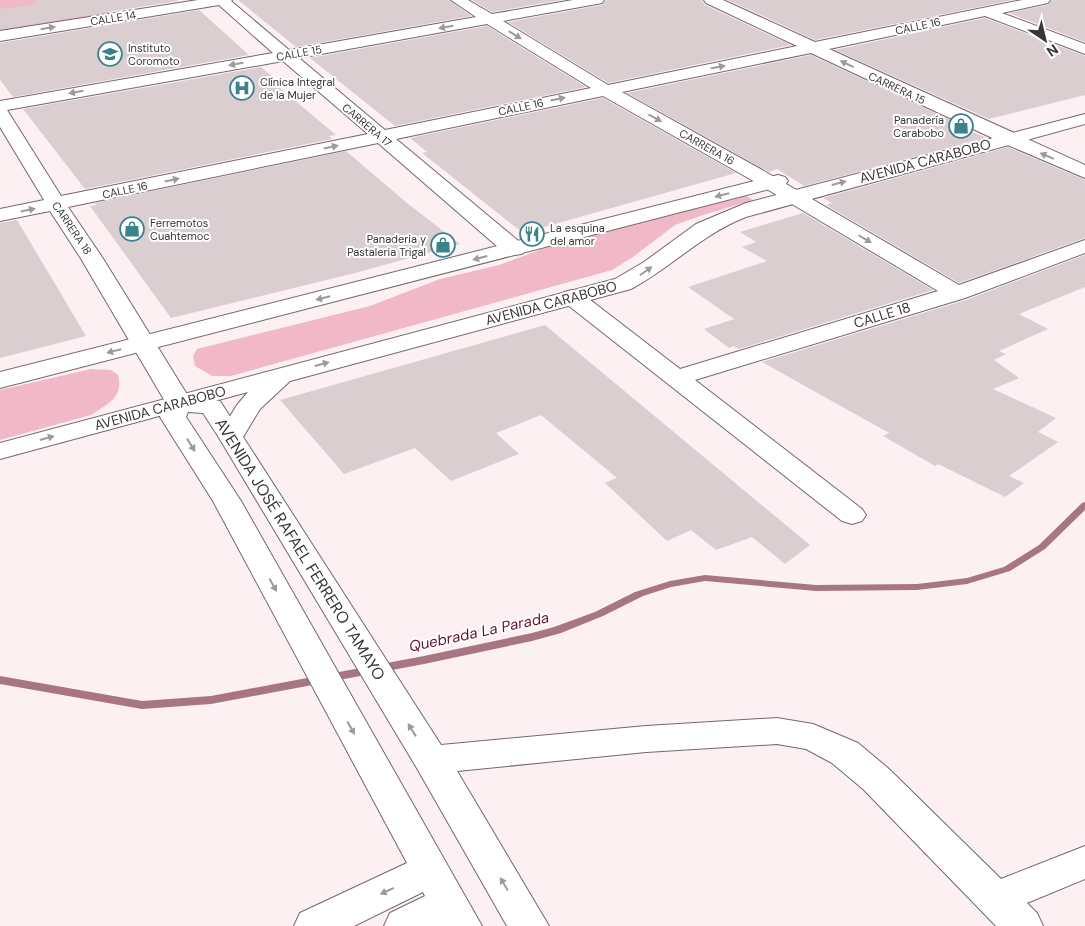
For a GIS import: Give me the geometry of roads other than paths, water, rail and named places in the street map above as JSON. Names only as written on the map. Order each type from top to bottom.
[{"type":"street","name":"CALLE 14","points":[[0,36],[222,0]]},
{"type":"street","name":"CARRERA 17","points":[[222,0],[284,55],[514,249]]},
{"type":"street","name":"CARRERA 16","points":[[458,0],[604,89],[770,183],[796,186],[958,292]]},
{"type":"street","name":"CALLE 15","points":[[0,106],[597,0]]},
{"type":"street","name":"CARRERA 15","points":[[711,0],[1009,140],[1085,172]]},
{"type":"street","name":"CALLE 16","points":[[0,215],[1043,0]]},
{"type":"street","points":[[965,3],[1085,49]]},
{"type":"street","name":"AVENIDA CARABOBO","points":[[847,164],[1085,103]]},
{"type":"street","name":"CARRERA 18","points":[[0,112],[144,343],[179,403]]},
{"type":"street","name":"AVENIDA CARABOBO","points":[[0,451],[623,284],[642,275],[685,241],[720,220],[753,207],[796,186],[1009,140],[1085,119]]},
{"type":"street","points":[[0,380],[770,183]]},
{"type":"street","name":"CALLE 18","points":[[677,378],[958,292],[1085,246]]},
{"type":"street","points":[[572,297],[852,515]]},
{"type":"street","points":[[231,436],[243,412],[256,397],[286,374]]},
{"type":"street","points":[[179,403],[173,417],[227,501],[448,900]]},
{"type":"street","name":"AVENIDA JOSÉ RAFAEL FERRERO TAMAYO","points":[[179,403],[211,406],[430,760],[529,926]]},
{"type":"street","points":[[430,760],[646,739],[777,731],[813,737],[846,753],[876,779],[1023,926]]},
{"type":"street","points":[[997,898],[1085,862]]},
{"type":"street","points":[[314,926],[448,900]]},
{"type":"street","points":[[404,926],[448,900]]},
{"type":"waterway","name":"Quebrada La Parada","points":[[0,680],[142,705],[211,700],[424,660],[532,637],[599,614],[639,594],[670,584],[705,578],[816,588],[917,587],[967,581],[1007,569],[1042,547],[1085,505]]},
{"type":"place","name":"Instituto Coromoto","points":[[110,54]]},
{"type":"place","name":"Clínica Integral de la Mujer","points":[[242,88]]},
{"type":"place","name":"Panadería Carabobo","points":[[961,126]]},
{"type":"place","name":"Ferremotos Cuahtemoc","points":[[132,229]]},
{"type":"place","name":"La esquina del amor","points":[[532,234]]},
{"type":"place","name":"Panaderia y Pastaleria Trigal","points":[[443,245]]}]
